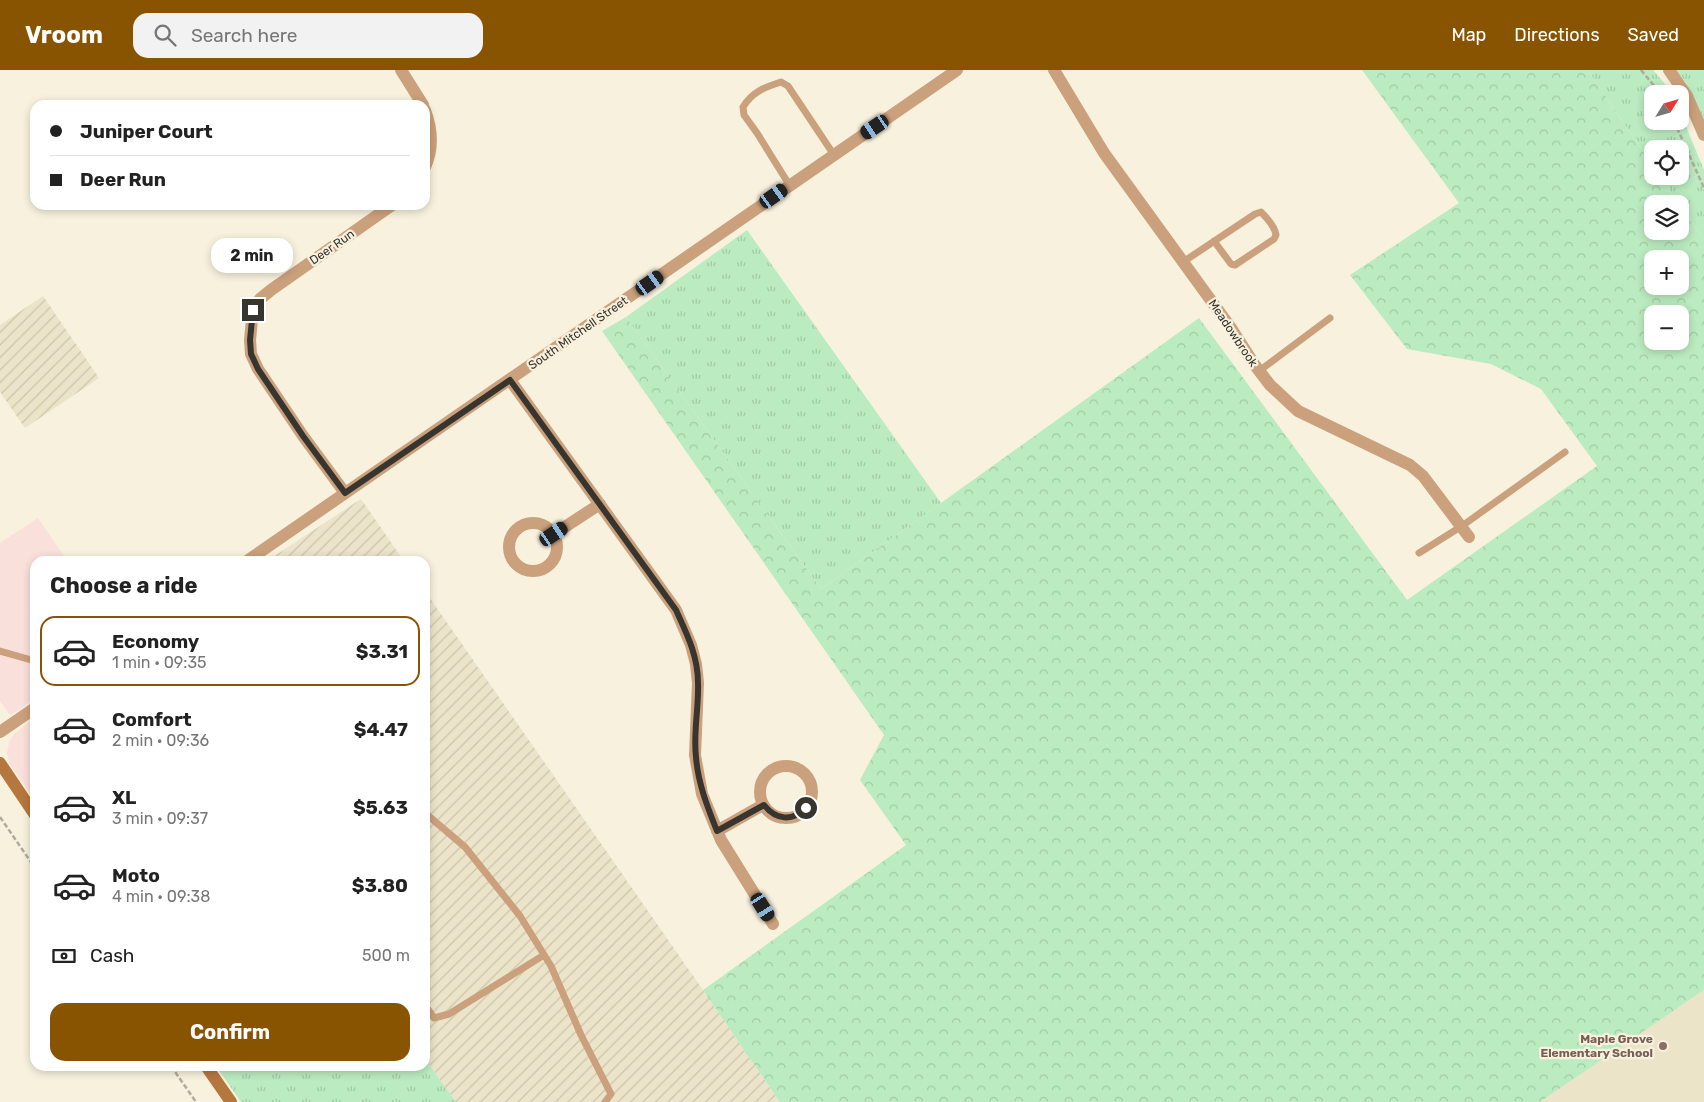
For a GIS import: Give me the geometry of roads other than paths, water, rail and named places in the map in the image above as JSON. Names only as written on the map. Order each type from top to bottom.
[{"type":"main road","points":[[0,763],[30,808]]},
{"type":"main road","points":[[209,1071],[231,1102]]},
{"type":"street","points":[[402,70],[420,100]]},
{"type":"street","name":"South Mitchell Street","points":[[254,556],[957,70]]},
{"type":"street","name":"Meadowbrook","points":[[1054,70],[1104,153],[1231,328],[1259,371],[1285,401],[1298,411],[1410,465],[1424,476],[1465,531]]},
{"type":"street","points":[[1669,70],[1687,96],[1704,135]]},
{"type":"street","points":[[430,129],[432,146],[430,158]]},
{"type":"street","name":"Deer Run","points":[[345,493],[303,436],[258,369],[251,354],[250,340],[253,310],[260,299],[271,290],[385,210]]},
{"type":"street","points":[[510,380],[676,610],[691,644],[696,664],[698,683],[695,755],[702,794],[717,831],[773,924]]},
{"type":"street","points":[[554,534],[600,504]]},
{"type":"street","points":[[0,732],[30,711]]},
{"type":"street","points":[[783,766],[800,770],[806,776],[812,792],[811,800],[800,814],[784,818],[776,816],[769,812],[764,805],[760,797],[760,788],[768,773],[783,766]]},
{"type":"street","points":[[717,831],[764,805]]},
{"type":"lane","points":[[790,186],[744,115],[743,107],[749,96],[781,82],[788,86],[834,155]]},
{"type":"lane","points":[[1183,262],[1214,241],[1255,214],[1261,212],[1276,231],[1274,239],[1234,265],[1231,264],[1214,241]]},
{"type":"lane","points":[[1259,371],[1330,318]]},
{"type":"lane","points":[[1419,553],[1465,531],[1565,452]]},
{"type":"lane","points":[[0,651],[30,660]]},
{"type":"lane","points":[[430,817],[466,847],[520,916],[551,966],[581,1035],[614,1102]]},
{"type":"lane","points":[[430,1012],[434,1018],[449,1014],[544,955]]},
{"type":"lane","points":[[605,1102],[611,1094]]},
{"type":"place","name":"Maple Grove Elementary School","points":[[1663,1046]]}]
